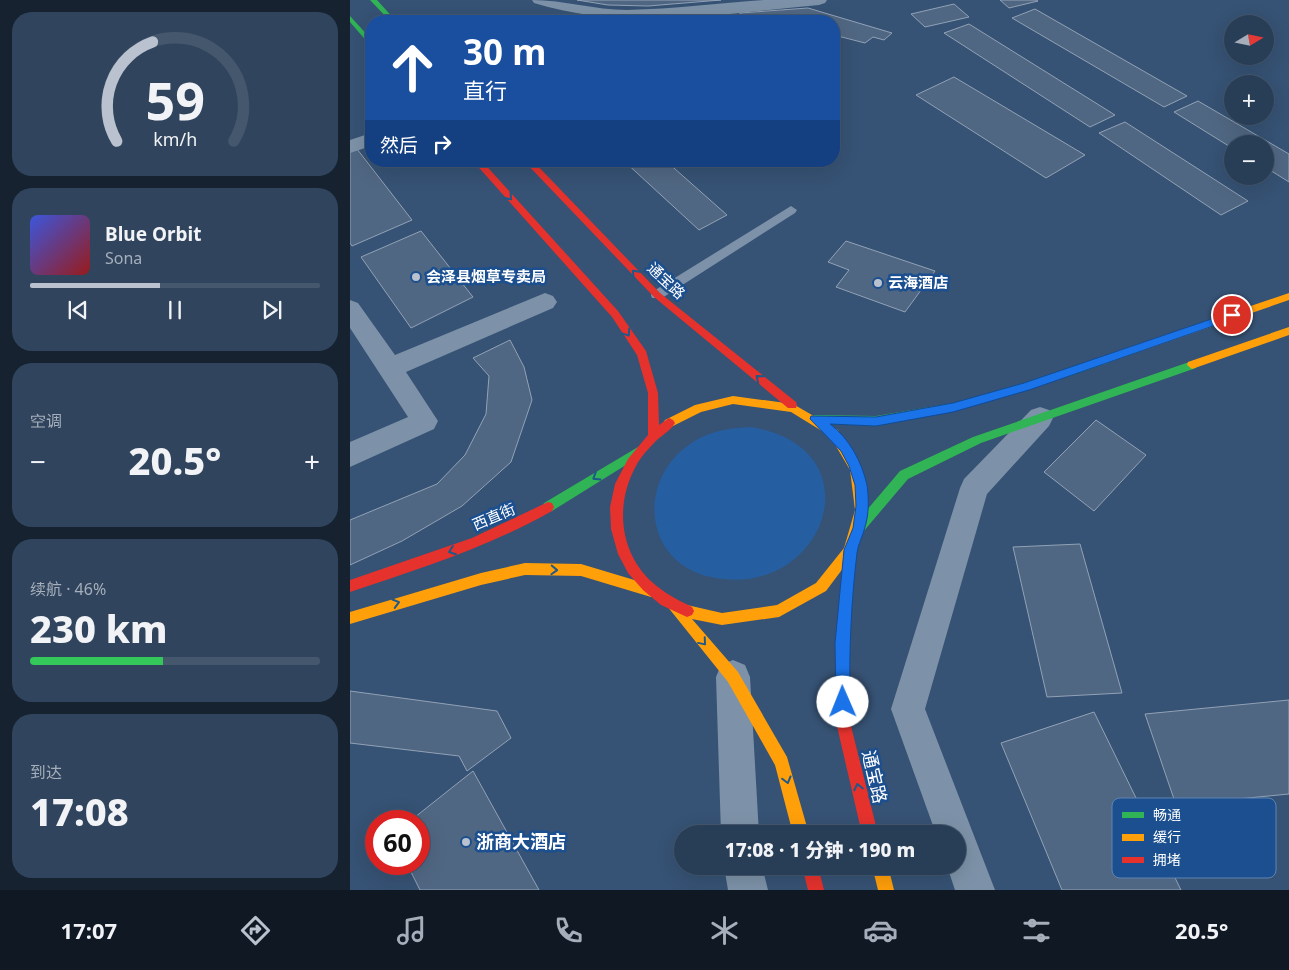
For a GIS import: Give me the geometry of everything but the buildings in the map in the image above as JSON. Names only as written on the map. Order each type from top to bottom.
[{"type":"main road","points":[[373,0],[387,15]]},
{"type":"main road","points":[[350,18],[365,36]]},
{"type":"main road","points":[[482,167],[615,314],[642,354],[652,393],[653,435]]},
{"type":"main road","name":"通宝路","points":[[534,167],[657,296],[797,409]]},
{"type":"main road","points":[[815,419],[876,421],[953,407],[1025,387],[1289,296]]},
{"type":"main road","points":[[859,528],[904,475],[977,440],[1289,330]]},
{"type":"main road","points":[[755,400],[797,409],[815,419],[845,447],[855,465],[861,485],[862,506],[859,528],[851,550],[838,570],[820,587],[799,602],[774,613],[748,618],[721,619],[695,614],[672,605],[651,591],[635,574],[624,555],[617,534],[615,512],[619,490],[626,470],[638,452],[653,435],[670,422],[690,411],[726,401],[755,400]]},
{"type":"main road","name":"西直街","points":[[350,586],[456,550],[526,520],[638,452]]},
{"type":"main road","name":"通宝路","points":[[851,550],[842,643],[843,722],[868,825]]},
{"type":"main road","points":[[350,618],[481,579],[525,569],[581,570],[651,591]]},
{"type":"main road","points":[[672,605],[732,677],[782,762],[799,825]]},
{"type":"main road","points":[[812,875],[816,890]]},
{"type":"main road","points":[[882,875],[886,890]]},
{"type":"street","points":[[540,0],[557,6],[608,15]]},
{"type":"street","points":[[655,15],[819,0]]},
{"type":"street","points":[[350,147],[365,141]]},
{"type":"street","points":[[390,368],[545,302]]},
{"type":"street","points":[[350,309],[425,421],[350,456]]},
{"type":"street","points":[[951,825],[908,709],[974,488],[1040,418]]},
{"type":"street","points":[[732,677],[740,825]]},
{"type":"street","points":[[966,863],[976,890]]},
{"type":"street","points":[[745,875],[748,890]]},
{"type":"lane","points":[[657,296],[791,210]]},
{"type":"shaded area","points":[[751,427],[791,441],[815,463],[825,490],[822,519],[807,546],[783,567],[750,579],[711,577],[689,569],[672,556],[661,539],[655,519],[655,499],[661,478],[673,460],[690,444],[704,436],[719,431]]},
{"type":"traffic: fast","points":[[373,0],[387,15]]},
{"type":"traffic: fast","points":[[350,18],[365,36]]},
{"type":"traffic: fast","points":[[815,419],[876,421],[953,407],[1025,387],[1104,360]]},
{"type":"traffic: fast","points":[[859,528],[904,475],[977,440],[1192,365]]},
{"type":"traffic: fast","points":[[548,507],[638,452]]},
{"type":"traffic: slow","points":[[1104,360],[1289,296]]},
{"type":"traffic: slow","points":[[1192,365],[1289,331]]},
{"type":"traffic: slow","points":[[687,611],[722,619],[779,611],[821,587],[849,551],[861,510],[856,469],[834,433],[793,408],[733,400]]},
{"type":"traffic: slow","points":[[669,423],[699,408],[733,400]]},
{"type":"traffic: slow","points":[[350,618],[481,579],[525,569],[581,570],[651,591]]},
{"type":"traffic: slow","points":[[673,606],[733,677],[782,762],[799,825]]},
{"type":"traffic: slow","points":[[882,875],[886,890]]},
{"type":"traffic: jam","points":[[482,167],[615,314],[642,354],[653,393],[653,435]]},
{"type":"traffic: jam","points":[[534,167],[657,295],[792,405]]},
{"type":"traffic: jam","points":[[669,423],[636,456],[621,484],[616,507],[617,529],[622,550],[633,569],[647,586],[665,600],[687,611]]},
{"type":"traffic: jam","points":[[350,586],[476,542],[501,532],[548,507]]},
{"type":"traffic: jam","points":[[850,551],[842,643],[843,722],[868,825]]},
{"type":"traffic: jam","points":[[812,875],[816,890]]},
{"type":"place","name":"会泽县烟草专卖局","points":[[416,277]]},
{"type":"place","name":"云海酒店","points":[[878,283]]},
{"type":"place","name":"浙商大酒店","points":[[466,842]]},
{"type":"route","points":[[843,702],[842,643],[851,550],[859,528],[862,506],[861,485],[855,465],[845,447],[832,432],[815,419],[876,421],[953,407],[1025,387],[1232,315]]}]
